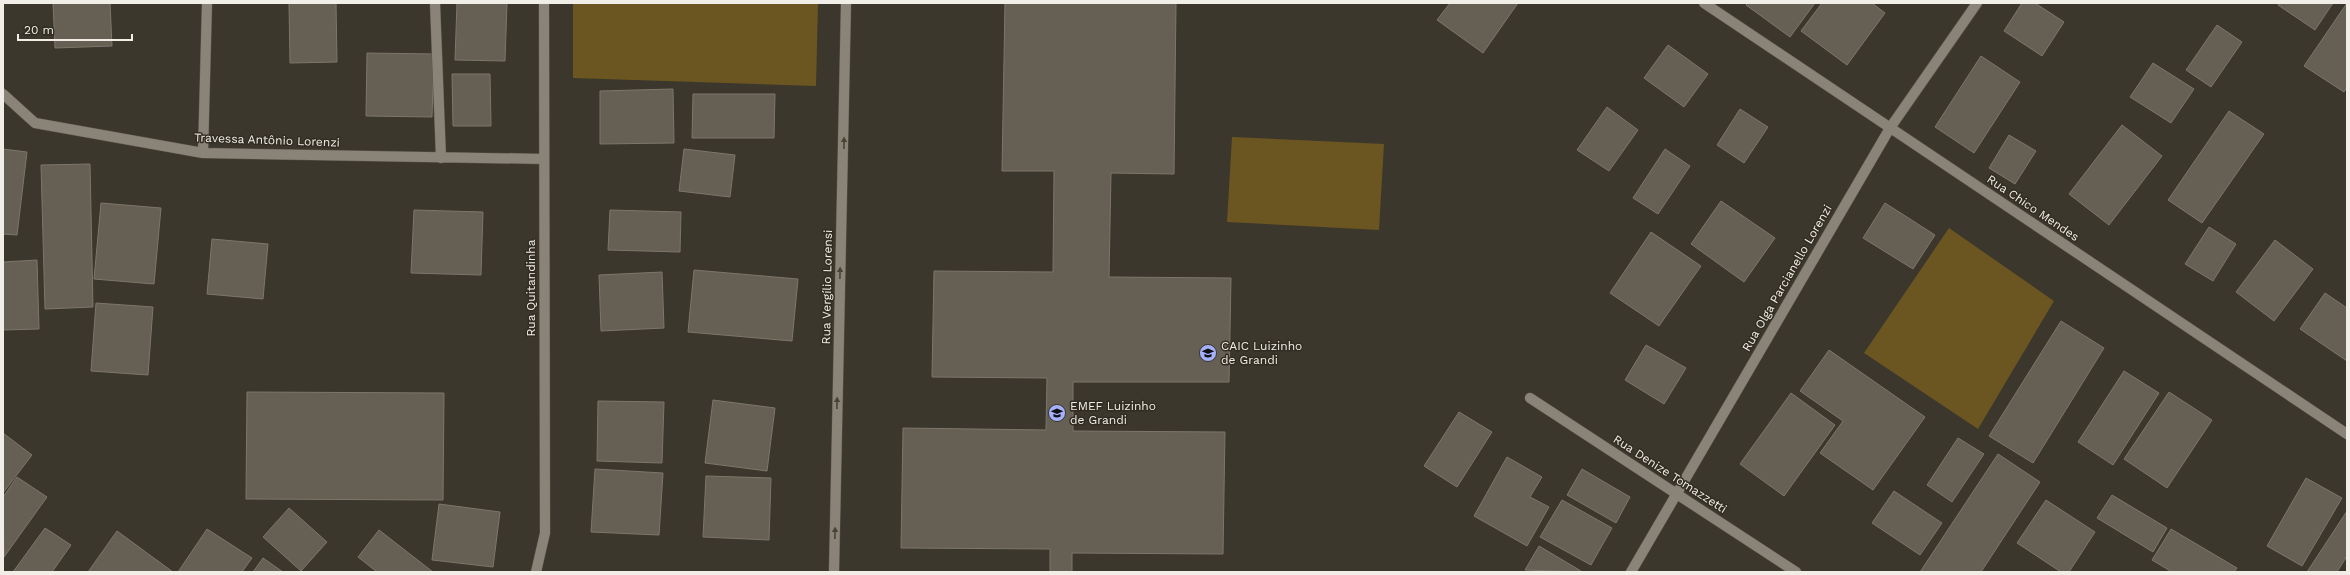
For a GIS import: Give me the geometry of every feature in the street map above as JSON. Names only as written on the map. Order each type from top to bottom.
[{"type":"street","points":[[203,153],[207,3]]},
{"type":"street","points":[[435,3],[440,158]]},
{"type":"street","name":"Rua Quitandinha","points":[[536,572],[545,532],[544,3]]},
{"type":"street","name":"Rua Vergílio Lorensi","points":[[834,572],[846,3]]},
{"type":"street","name":"Rua Chico Mendes","points":[[1704,3],[2347,434]]},
{"type":"street","name":"Rua Olga Parcianello Lorenzi","points":[[1631,572],[1890,128],[1977,3]]},
{"type":"street","name":"Travessa Antônio Lorenzi","points":[[3,94],[35,123],[203,153],[544,159]]},
{"type":"street","name":"Rua Denize Tomazzetti","points":[[1530,398],[1796,572]]},
{"type":"shaded area","points":[[573,3],[818,3],[816,86],[573,78]]},
{"type":"shaded area","points":[[1232,137],[1384,144],[1379,230],[1227,222]]},
{"type":"shaded area","points":[[1949,228],[2054,301],[1978,429],[1864,353]]},
{"type":"building","points":[[53,3],[110,3],[112,46],[55,48]]},
{"type":"building","points":[[289,3],[336,3],[337,62],[290,63]]},
{"type":"building","points":[[457,3],[507,3],[505,61],[455,60]]},
{"type":"building","points":[[1005,3],[1176,3],[1174,174],[1111,173],[1109,277],[1231,278],[1229,382],[1073,382],[1073,431],[1225,432],[1223,554],[1072,553],[1072,572],[1050,572],[1050,549],[901,548],[903,428],[1046,430],[1047,378],[932,377],[934,271],[1053,272],[1054,171],[1002,171]]},
{"type":"building","points":[[1450,3],[1518,3],[1483,53],[1437,20]]},
{"type":"building","points":[[1748,3],[1815,3],[1790,37],[1746,5]]},
{"type":"building","points":[[1822,3],[1872,3],[1885,13],[1847,65],[1801,31]]},
{"type":"building","points":[[2022,3],[2035,3],[2064,22],[2042,56],[2004,31]]},
{"type":"building","points":[[2279,3],[2333,3],[2315,30],[2278,5]]},
{"type":"building","points":[[2347,3],[2347,87],[2344,92],[2304,66]]},
{"type":"building","points":[[2217,25],[2242,42],[2211,87],[2186,70]]},
{"type":"building","points":[[1668,45],[1708,74],[1684,107],[1644,78]]},
{"type":"building","points":[[367,53],[434,54],[432,117],[366,116]]},
{"type":"building","points":[[1981,56],[2020,82],[1974,153],[1935,127]]},
{"type":"building","points":[[2153,63],[2194,89],[2171,123],[2130,97]]},
{"type":"building","points":[[452,74],[490,74],[491,126],[453,126]]},
{"type":"building","points":[[673,89],[674,143],[600,144],[600,91]]},
{"type":"building","points":[[693,94],[775,94],[774,138],[692,138]]},
{"type":"building","points":[[1607,107],[1638,130],[1609,171],[1577,150]]},
{"type":"building","points":[[1740,109],[1768,127],[1744,163],[1717,145]]},
{"type":"building","points":[[2229,111],[2264,134],[2202,223],[2168,200]]},
{"type":"building","points":[[2122,125],[2162,156],[2109,225],[2069,194]]},
{"type":"building","points":[[2009,135],[2036,151],[2015,184],[1989,168]]},
{"type":"building","points":[[3,149],[27,152],[17,235],[3,234]]},
{"type":"building","points":[[684,149],[735,155],[730,197],[679,191]]},
{"type":"building","points":[[1665,149],[1690,166],[1658,214],[1633,198]]},
{"type":"building","points":[[90,164],[93,307],[45,309],[41,165]]},
{"type":"building","points":[[1721,201],[1775,238],[1744,282],[1691,244]]},
{"type":"building","points":[[101,203],[161,208],[154,284],[94,279]]},
{"type":"building","points":[[1885,203],[1935,235],[1913,269],[1863,238]]},
{"type":"building","points":[[414,210],[483,212],[481,275],[411,273]]},
{"type":"building","points":[[610,210],[681,212],[680,252],[608,250]]},
{"type":"building","points":[[2209,227],[2236,244],[2213,281],[2185,264]]},
{"type":"building","points":[[1651,232],[1701,266],[1659,326],[1610,293]]},
{"type":"building","points":[[212,239],[268,244],[263,299],[207,294]]},
{"type":"building","points":[[2275,240],[2313,269],[2274,321],[2236,292]]},
{"type":"building","points":[[37,260],[39,329],[3,330],[3,262]]},
{"type":"building","points":[[694,270],[798,279],[792,341],[688,332]]},
{"type":"building","points":[[662,272],[664,328],[601,331],[599,275]]},
{"type":"building","points":[[2325,293],[2347,308],[2347,361],[2300,329]]},
{"type":"building","points":[[96,303],[153,307],[148,375],[91,371]]},
{"type":"building","points":[[2061,321],[2104,348],[2033,463],[1989,436]]},
{"type":"building","points":[[1646,345],[1686,368],[1664,404],[1625,380]]},
{"type":"building","points":[[1829,350],[1925,417],[1873,490],[1820,453],[1843,421],[1800,391]]},
{"type":"building","points":[[2124,371],[2159,393],[2113,465],[2078,442]]},
{"type":"building","points":[[247,392],[444,393],[443,500],[246,499]]},
{"type":"building","points":[[2169,392],[2212,420],[2167,488],[2124,459]]},
{"type":"building","points":[[1791,393],[1835,425],[1784,496],[1740,464]]},
{"type":"building","points":[[713,400],[775,408],[767,471],[705,463]]},
{"type":"building","points":[[598,401],[664,402],[662,463],[597,461]]},
{"type":"building","points":[[1459,412],[1492,432],[1457,487],[1424,466]]},
{"type":"building","points":[[3,433],[32,455],[3,493]]},
{"type":"building","points":[[1958,438],[1984,454],[1952,502],[1927,485]]},
{"type":"building","points":[[1998,454],[2040,482],[1981,572],[1920,572]]},
{"type":"building","points":[[1507,457],[1542,477],[1530,497],[1549,507],[1527,546],[1474,516]]},
{"type":"building","points":[[595,469],[663,473],[659,535],[591,532]]},
{"type":"building","points":[[1582,469],[1630,497],[1616,523],[1567,495]]},
{"type":"building","points":[[706,476],[771,478],[769,540],[703,537]]},
{"type":"building","points":[[17,477],[47,497],[4,557],[3,497]]},
{"type":"building","points":[[2306,478],[2342,498],[2302,566],[2267,546]]},
{"type":"building","points":[[1894,491],[1942,523],[1920,555],[1872,523]]},
{"type":"building","points":[[2112,495],[2167,528],[2153,552],[2097,518]]},
{"type":"building","points":[[1562,500],[1612,528],[1591,565],[1540,537]]},
{"type":"building","points":[[2046,500],[2095,532],[2069,572],[2061,572],[2017,543]]},
{"type":"building","points":[[439,504],[500,512],[493,567],[432,560]]},
{"type":"building","points":[[289,508],[327,542],[301,571],[263,537]]},
{"type":"building","points":[[2347,511],[2347,556],[2337,572],[2307,572]]},
{"type":"building","points":[[45,528],[71,545],[52,572],[13,572]]},
{"type":"building","points":[[207,529],[252,558],[242,572],[178,572]]},
{"type":"building","points":[[2171,529],[2237,568],[2234,572],[2172,572],[2152,560]]},
{"type":"building","points":[[379,530],[433,572],[377,572],[358,557]]},
{"type":"building","points":[[117,531],[173,572],[88,572]]},
{"type":"building","points":[[1539,546],[1581,571],[1525,570]]},
{"type":"building","points":[[263,558],[283,572],[253,572]]},
{"type":"place","name":"CAIC Luizinho de Grandi","points":[[1208,353]]},
{"type":"place","name":"EMEF Luizinho de Grandi","points":[[1057,413]]}]
